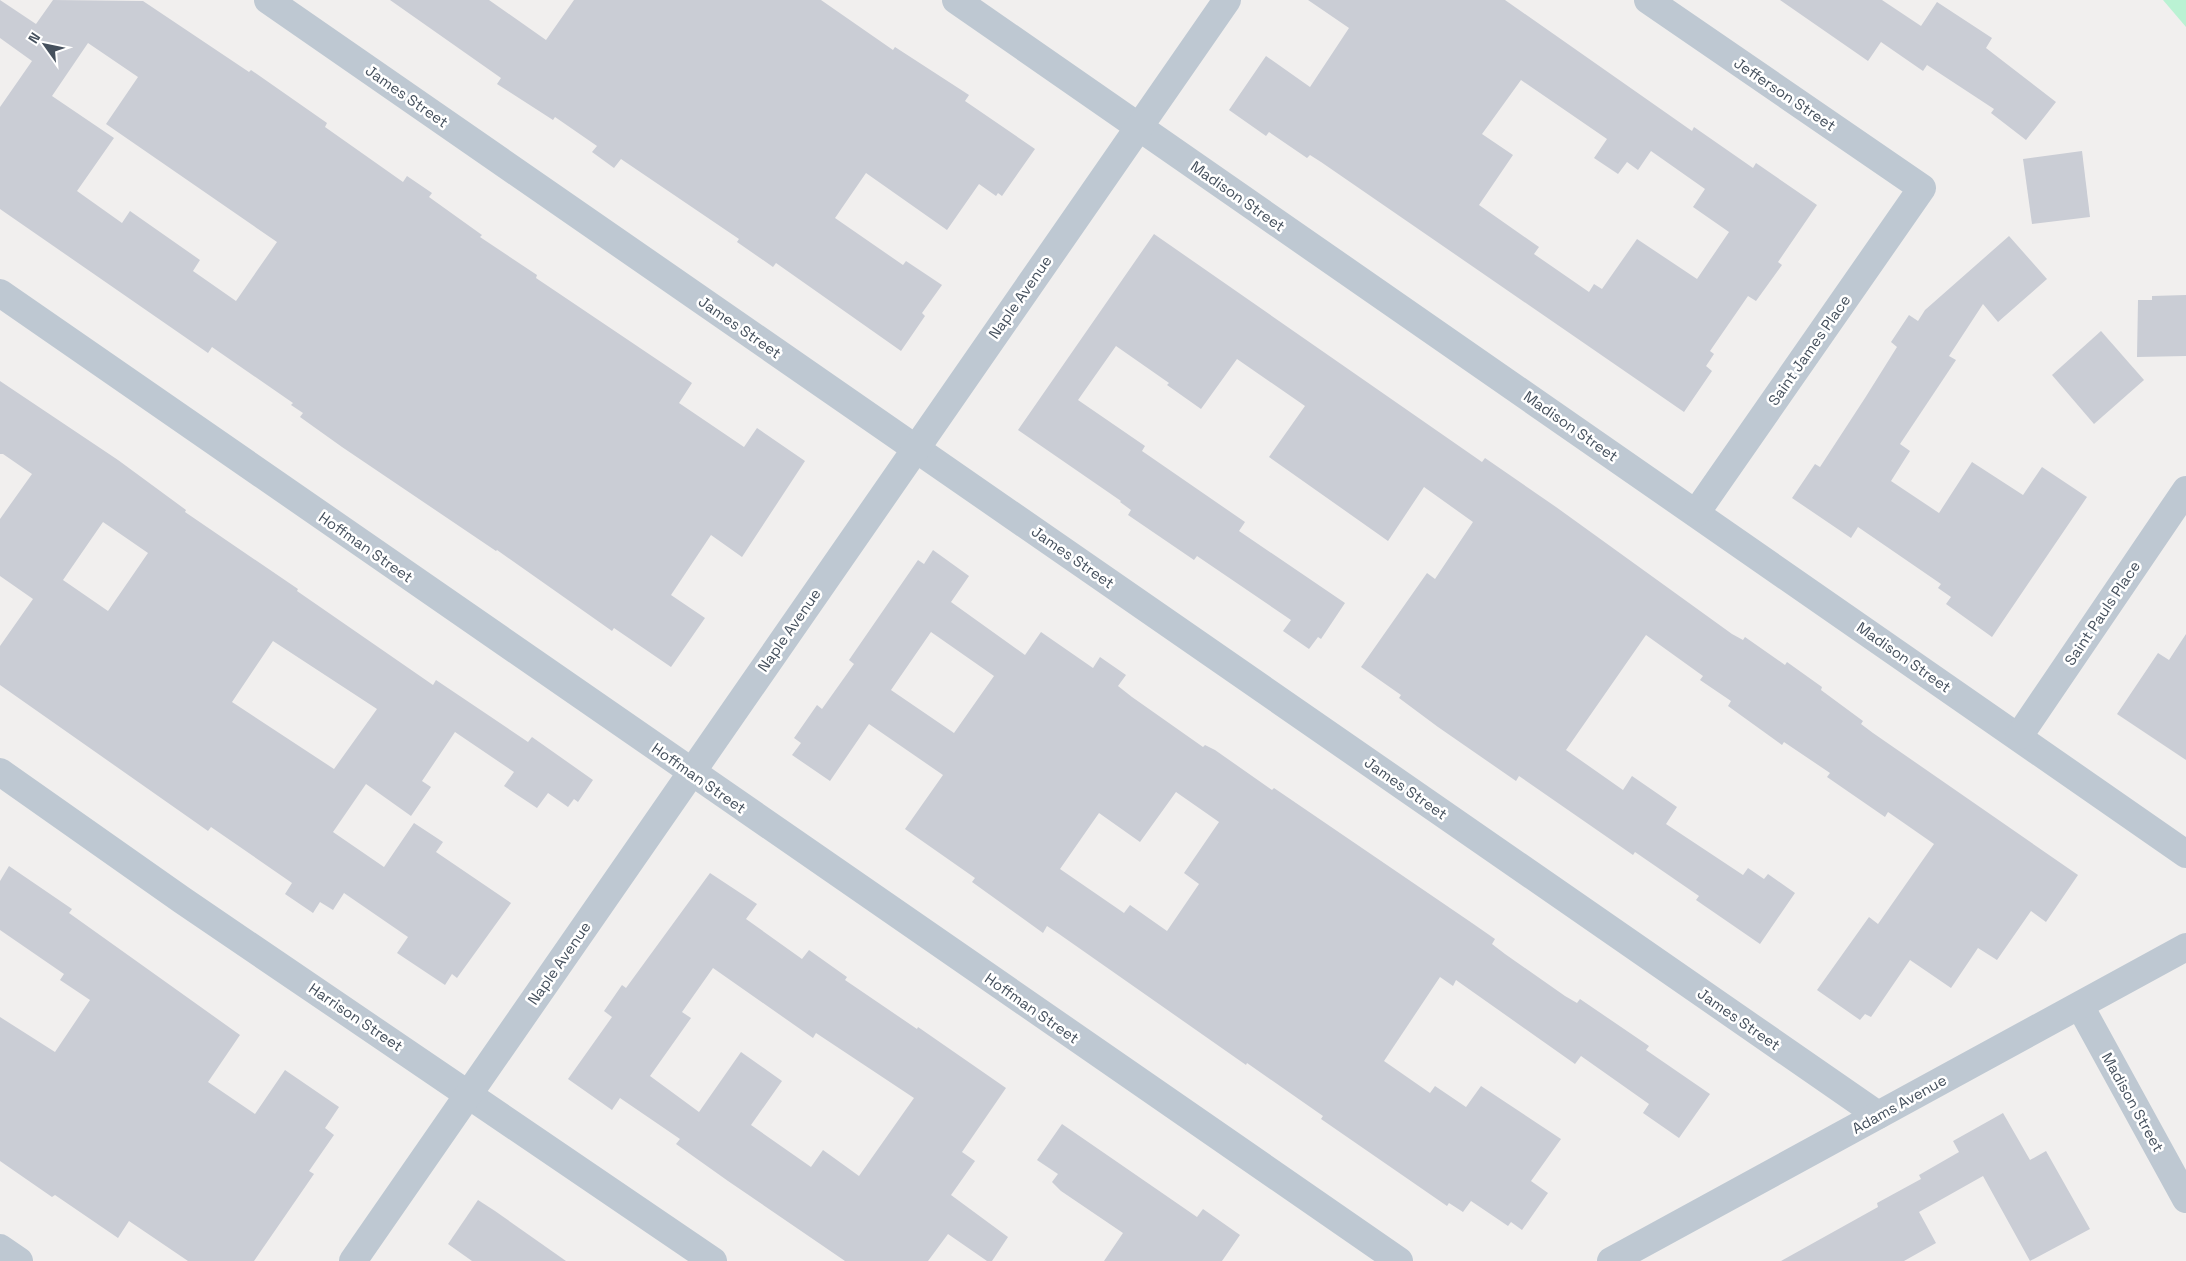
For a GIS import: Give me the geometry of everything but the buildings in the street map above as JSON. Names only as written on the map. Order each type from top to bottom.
[{"type":"street","name":"James Street","points":[[268,0],[1878,1115]]},
{"type":"street","name":"Madison Street","points":[[956,0],[2019,736],[2186,854]]},
{"type":"street","name":"Naple Avenue","points":[[353,1261],[690,772],[1227,0]]},
{"type":"street","name":"Jefferson Street","points":[[1648,0],[1922,188]]},
{"type":"street","name":"Saint James Place","points":[[1696,513],[1922,188]]},
{"type":"street","name":"Hoffman Street","points":[[0,293],[1399,1261]]},
{"type":"street","name":"Saint Pauls Place","points":[[2019,736],[2186,490]]},
{"type":"street","name":"Harrison Street","points":[[0,772],[182,900],[713,1261]]},
{"type":"street","name":"Adams Avenue","points":[[1611,1261],[2186,947]]},
{"type":"street","name":"Madison Street","points":[[2080,1006],[2186,1199]]},
{"type":"street","points":[[0,1248],[19,1261]]},
{"type":"green space","points":[[2163,0],[2186,0],[2186,27]]}]
